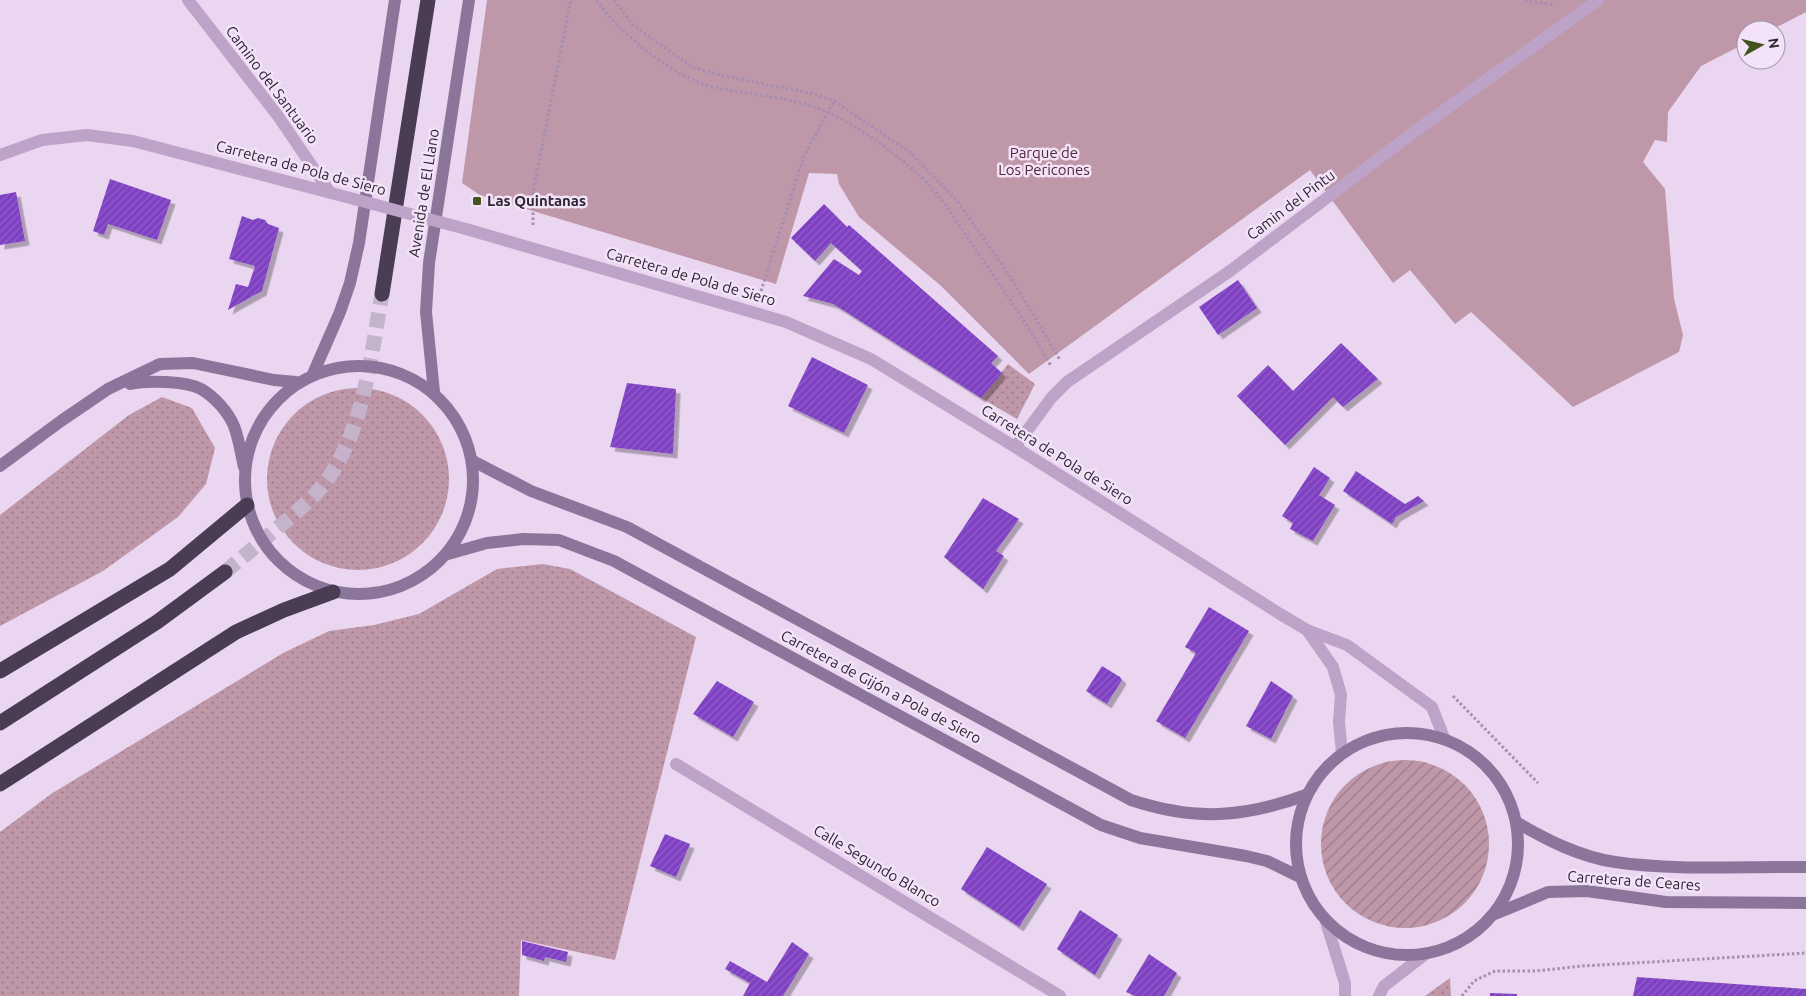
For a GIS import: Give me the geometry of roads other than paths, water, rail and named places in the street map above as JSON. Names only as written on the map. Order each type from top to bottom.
[{"type":"highway","points":[[382,294],[428,0]]},
{"type":"highway","points":[[0,671],[170,569],[247,505]]},
{"type":"highway","points":[[0,723],[157,622],[225,572]]},
{"type":"highway","points":[[0,784],[236,632],[284,610],[333,592]]},
{"type":"main road","points":[[313,374],[340,312],[350,283],[359,243],[395,0]]},
{"type":"main road","name":"Avenida de El Llano","points":[[434,392],[426,312],[429,262],[469,0]]},
{"type":"main road","points":[[0,466],[60,421],[108,389],[160,364],[193,363],[274,380],[296,382]]},
{"type":"main road","points":[[108,389],[142,381],[174,383],[200,389],[219,403],[234,426],[245,470],[247,505],[264,544],[294,575],[333,592],[362,595],[392,590],[419,578],[448,554],[463,530],[473,496],[473,461],[459,423],[434,392],[407,375],[376,366],[344,366],[313,374],[296,382],[278,396],[265,413],[253,435],[245,470]]},
{"type":"main road","name":"Carretera de Gijón a Pola de Siero","points":[[473,461],[531,491],[627,527],[1131,800],[1158,809],[1191,814],[1221,814],[1246,812],[1276,806],[1306,795]]},
{"type":"main road","name":"Carretera de Gijón a Pola de Siero","points":[[448,554],[487,542],[532,539],[559,540],[614,560],[1101,825],[1140,838],[1260,859],[1300,877]]},
{"type":"main road","points":[[1409,732],[1444,738],[1470,751],[1491,770],[1507,794],[1516,822],[1518,855],[1511,886],[1495,914],[1474,934],[1450,948],[1423,956],[1396,956],[1370,950],[1346,939],[1326,922],[1311,901],[1300,877],[1295,849],[1297,822],[1306,795],[1321,772],[1342,753],[1374,737],[1409,732]]},
{"type":"main road","name":"Carretera de Ceares","points":[[1516,822],[1542,837],[1577,852],[1614,862],[1671,866],[1806,867]]},
{"type":"main road","name":"Carretera de Ceares","points":[[1495,914],[1548,892],[1587,891],[1666,902],[1806,903]]},
{"type":"street","name":"Camino del Santuario","points":[[188,0],[278,116],[329,191]]},
{"type":"street","name":"Camin del Pintu","points":[[1015,447],[1052,397],[1067,382],[1230,271],[1414,132],[1598,0]]},
{"type":"street","name":"Carretera de Pola de Siero","points":[[0,154],[42,140],[87,135],[133,141],[329,191],[534,248],[786,322],[871,359],[1307,630],[1347,645],[1432,707],[1444,738]]},
{"type":"street","name":"Carretera de Pola de Siero","points":[[1307,630],[1333,667],[1341,695],[1339,722],[1342,753]]},
{"type":"street","name":"Calle Segundo Blanco","points":[[676,764],[1060,996]]},
{"type":"street","points":[[1326,922],[1345,983],[1345,996]]},
{"type":"street","points":[[1379,996],[1384,986],[1423,956]]},
{"type":"tunnel","points":[[225,572],[306,503],[320,489],[335,468],[347,445],[363,396],[382,294]]},
{"type":"place","name":"Las Quintanas","points":[[477,201]]},
{"type":"park label","name":"Parque de Los Pericones","points":[[1044,162]]}]
